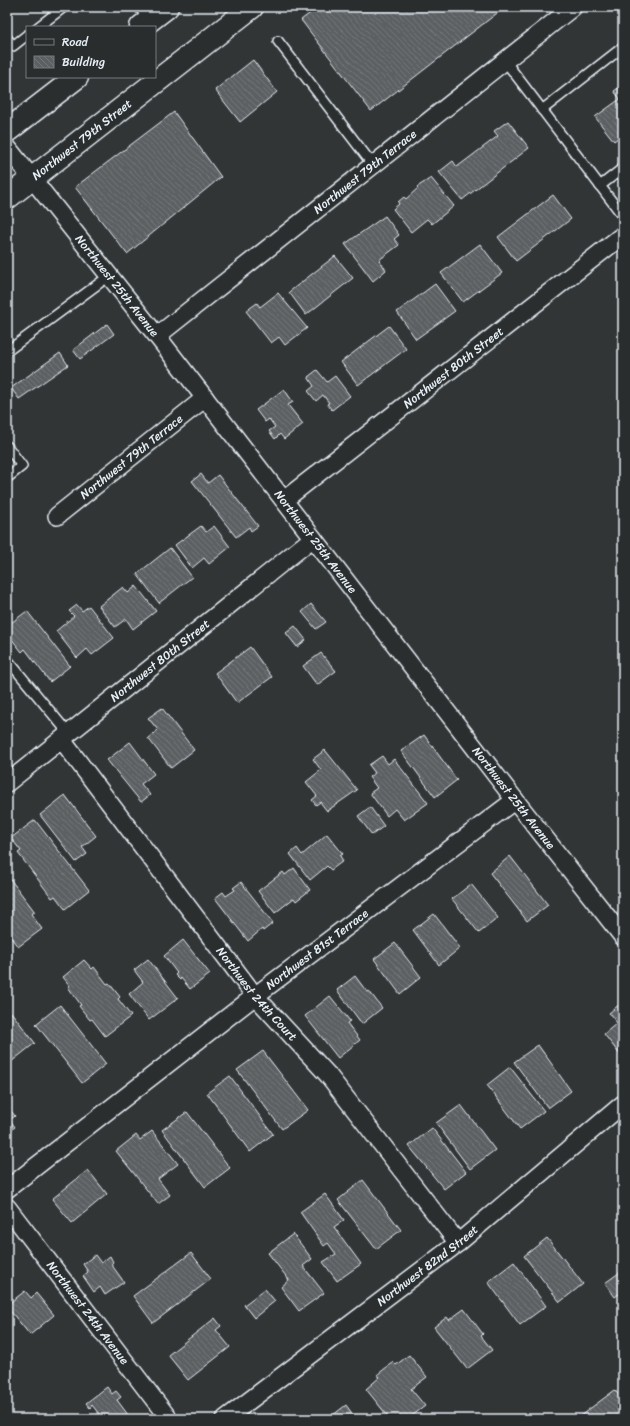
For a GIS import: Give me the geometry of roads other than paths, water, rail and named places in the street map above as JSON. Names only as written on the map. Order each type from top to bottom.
[{"type":"main road","points":[[143,18],[167,7]]},
{"type":"main road","name":"Northwest 79th Street","points":[[7,198],[252,7]]},
{"type":"main road","points":[[7,131],[76,78]]},
{"type":"street","name":"Northwest 79th Terrace","points":[[157,336],[573,7]]},
{"type":"street","name":"Northwest 25th Avenue","points":[[7,147],[157,336],[515,800],[623,937]]},
{"type":"street","name":"Northwest 80th Street","points":[[284,500],[623,235]]},
{"type":"street","name":"Northwest 79th Terrace","points":[[57,516],[205,398]]},
{"type":"street","name":"Northwest 80th Street","points":[[7,783],[313,538]]},
{"type":"street","name":"Northwest 24th Court","points":[[65,737],[255,996],[328,1075],[458,1243]]},
{"type":"street","name":"Northwest 81st Terrace","points":[[7,1189],[255,996],[515,800]]},
{"type":"street","name":"Northwest 82nd Street","points":[[225,1419],[458,1243],[623,1104]]},
{"type":"street","name":"Northwest 24th Avenue","points":[[7,1207],[169,1419]]},
{"type":"lane","points":[[39,26],[64,7]]},
{"type":"lane","points":[[7,38],[13,46],[26,36]]},
{"type":"lane","points":[[278,41],[373,165]]},
{"type":"lane","points":[[542,110],[623,47]]},
{"type":"lane","points":[[505,61],[623,216]]},
{"type":"lane","points":[[600,186],[623,168]]},
{"type":"lane","points":[[7,346],[10,349],[109,276]]},
{"type":"lane","points":[[7,446],[22,466],[7,478]]},
{"type":"lane","name":"Northwest 24th Court","points":[[7,659],[65,737]]}]
